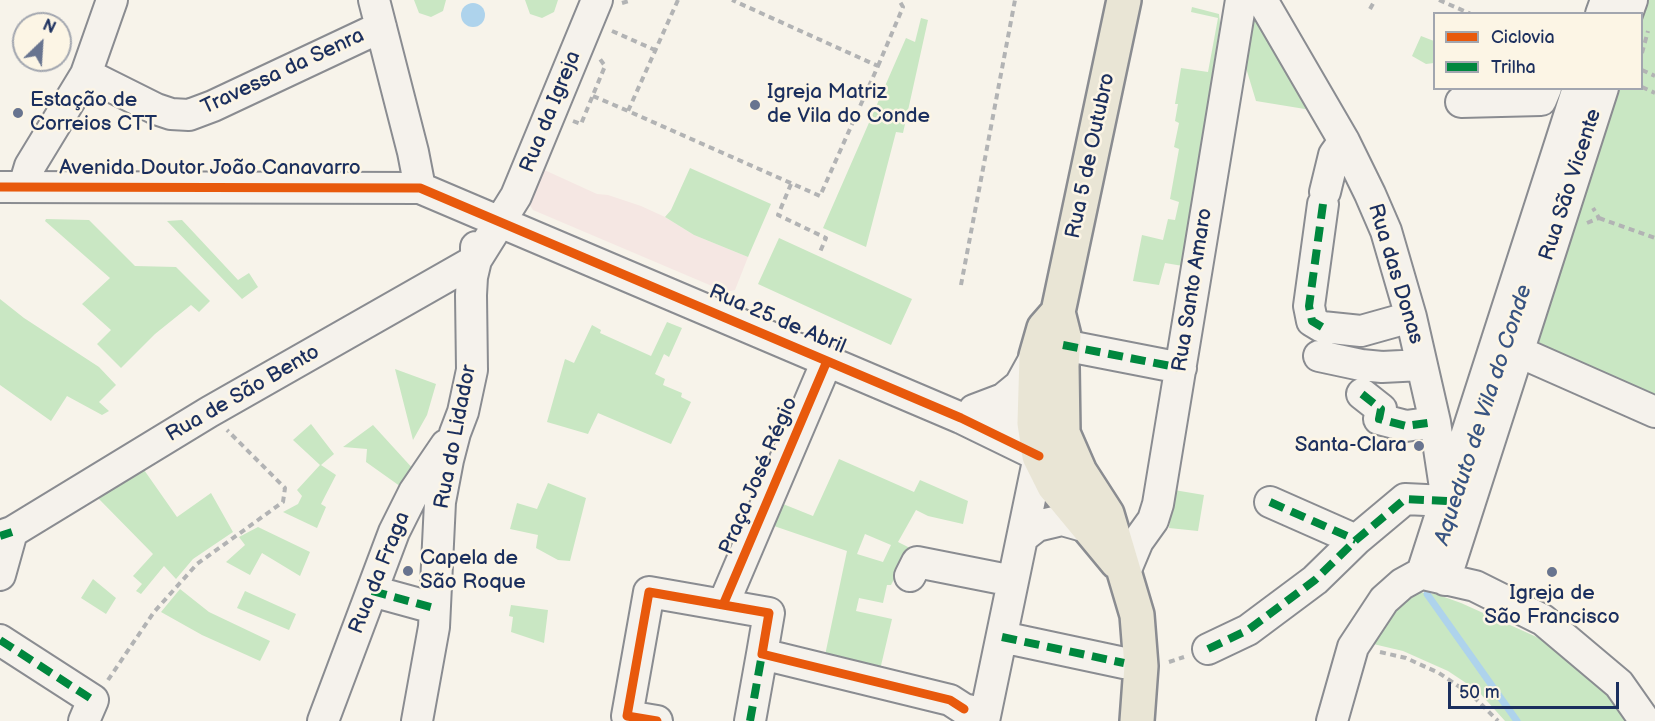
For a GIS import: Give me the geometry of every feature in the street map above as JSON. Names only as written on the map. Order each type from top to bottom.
[{"type":"main road","name":"Rua 5 de Outubro","points":[[1125,0],[1058,312],[1044,328],[1049,351],[1054,486],[1125,573]]},
{"type":"main road","name":"Rua 5 de Outubro","points":[[1051,440],[1080,472],[1107,514],[1125,573]]},
{"type":"main road","points":[[1125,573],[1137,615],[1141,666],[1137,721]]},
{"type":"street","points":[[12,187],[30,166],[86,74],[112,0]]},
{"type":"street","name":"Rua da Igreja","points":[[476,260],[516,196],[597,0]]},
{"type":"street","name":"Rua Santo Amaro","points":[[1125,573],[1138,541],[1153,520],[1158,504],[1241,0]]},
{"type":"street","name":"Rua das Donas","points":[[1262,0],[1334,151],[1386,231],[1411,317],[1435,422],[1446,501]]},
{"type":"street","points":[[377,13],[420,188]]},
{"type":"street","name":"Travessa da Senra","points":[[86,74],[156,109],[171,114],[189,115],[213,106],[377,13]]},
{"type":"street","points":[[1461,102],[1541,100],[1545,90]]},
{"type":"street","name":"Rua São Vicente","points":[[1507,347],[1577,90]]},
{"type":"street","name":"Rua São Vicente","points":[[1507,347],[1602,90]]},
{"type":"street","points":[[1334,151],[1324,198],[1308,306],[1320,341],[1361,365],[1382,367],[1422,365]]},
{"type":"street","name":"Avenida Doutor João Canavarro","points":[[12,187],[420,188]]},
{"type":"street","name":"Rua 25 de Abril","points":[[420,188],[961,418],[1051,440]]},
{"type":"street","points":[[453,202],[475,221],[476,260]]},
{"type":"street","name":"Rua de São Bento","points":[[6,534],[209,412],[476,260]]},
{"type":"street","name":"Rua do Lidador","points":[[417,721],[434,627],[440,502],[454,433],[463,412],[472,370],[471,295],[476,260]]},
{"type":"street","points":[[1320,341],[1411,317]]},
{"type":"street","points":[[1507,347],[1655,412]]},
{"type":"street","points":[[1437,567],[1446,501],[1507,347]]},
{"type":"street","points":[[1332,721],[1353,647],[1384,600],[1402,584],[1437,567],[1507,347]]},
{"type":"street","points":[[961,418],[976,408],[1003,399],[1020,385],[1049,351],[1181,368]]},
{"type":"street","name":"Praça José Régio","points":[[723,605],[827,361]]},
{"type":"street","points":[[1362,394],[1381,409],[1378,419],[1406,426],[1435,422]]},
{"type":"street","name":"Rua da Fraga","points":[[323,721],[394,532],[414,492],[454,433]]},
{"type":"street","name":"Rua 5 de Outubro","points":[[978,715],[1002,637],[1023,537],[1051,440]]},
{"type":"street","points":[[1208,649],[1248,630],[1315,580],[1356,540],[1405,499],[1446,501]]},
{"type":"street","points":[[1270,502],[1356,540]]},
{"type":"street","points":[[1023,537],[1037,526],[1062,520],[1087,527]]},
{"type":"street","points":[[0,575],[6,534]]},
{"type":"street","points":[[910,576],[917,562],[1013,581]]},
{"type":"street","points":[[1437,567],[1544,620],[1619,684],[1645,721]]},
{"type":"street","points":[[372,591],[434,608]]},
{"type":"street","points":[[658,721],[627,716],[649,592],[769,613],[750,721]]},
{"type":"street","points":[[1002,637],[1124,663]]},
{"type":"street","points":[[0,640],[88,710]]},
{"type":"street","points":[[762,654],[950,700],[978,715]]},
{"type":"street","points":[[880,694],[947,711],[978,715]]},
{"type":"path","points":[[628,111],[678,0]]},
{"type":"path","points":[[732,0],[878,66]]},
{"type":"path","points":[[593,96],[820,196],[903,7],[899,0]]},
{"type":"path","points":[[961,285],[1016,0]]},
{"type":"path","points":[[1370,9],[1375,0]]},
{"type":"path","points":[[1438,0],[1466,12]]},
{"type":"path","points":[[612,31],[655,50]]},
{"type":"path","points":[[791,184],[778,215],[826,238],[820,252]]},
{"type":"path","points":[[1599,218],[1655,238]]},
{"type":"path","points":[[1584,234],[1587,223]]},
{"type":"path","points":[[88,710],[154,612],[197,564],[284,502],[285,488],[209,412]]},
{"type":"path","points":[[1353,647],[1406,658],[1439,673],[1473,696],[1498,721]]},
{"type":"path","points":[[1162,664],[1208,649]]},
{"type":"shaded area","points":[[540,168],[597,194],[608,195],[641,206],[665,217],[694,235],[748,257],[735,290],[726,292],[533,210],[527,201]]},
{"type":"green space","points":[[414,0],[446,0],[443,11],[431,17],[419,13]]},
{"type":"green space","points":[[525,0],[558,0],[554,12],[542,18],[530,14]]},
{"type":"green space","points":[[1644,0],[1655,0],[1655,394],[1532,342],[1615,90],[1643,90]]},
{"type":"green space","points":[[1192,7],[1219,14],[1220,23],[1183,266],[1165,263],[1159,285],[1133,281],[1142,235],[1163,240],[1168,219],[1175,220],[1179,202],[1170,199],[1179,149],[1174,147],[1179,123],[1175,121],[1178,104],[1175,104],[1181,68],[1208,72],[1218,18],[1191,12]]},
{"type":"green space","points":[[1250,12],[1258,14],[1311,110],[1256,101],[1243,58]]},
{"type":"green space","points":[[921,18],[928,20],[903,133],[896,132],[866,247],[823,228],[906,38],[915,42]]},
{"type":"green space","points":[[1421,36],[1433,41],[1433,63],[1426,64],[1412,56]]},
{"type":"green space","points":[[690,168],[771,204],[748,257],[694,235],[665,217],[671,210]]},
{"type":"green space","points":[[46,219],[89,220],[135,266],[176,267],[210,301],[199,312],[191,305],[155,334],[121,368],[97,344],[111,330],[82,304],[110,278],[45,221]]},
{"type":"green space","points":[[182,220],[238,280],[249,273],[258,287],[242,299],[167,221]]},
{"type":"green space","points":[[779,238],[912,299],[891,345],[758,284]]},
{"type":"green space","points":[[0,299],[24,318],[99,367],[116,385],[99,402],[109,411],[102,415],[67,396],[51,421],[0,385]]},
{"type":"green space","points":[[667,322],[682,328],[669,357],[664,354],[655,374],[665,379],[663,385],[682,393],[681,397],[691,402],[671,444],[598,413],[588,434],[547,422],[565,359],[574,363],[592,325],[601,330],[600,333],[651,356]]},
{"type":"green space","points":[[395,369],[436,384],[427,415],[413,440]]},
{"type":"green space","points":[[311,424],[334,454],[321,465],[336,475],[321,504],[326,507],[317,528],[283,512],[298,504],[302,496],[297,490],[320,465],[293,440]]},
{"type":"green space","points":[[373,425],[415,471],[404,489],[366,462],[367,449],[343,447]]},
{"type":"green space","points":[[839,459],[914,492],[920,480],[968,501],[963,524],[928,516],[916,510],[898,542],[910,548],[891,585],[887,585],[883,603],[859,598],[856,611],[892,619],[879,674],[824,660],[847,551],[774,526],[783,504],[813,516]],"holes":[[[865,534],[891,545],[883,562],[857,554]]]},
{"type":"green space","points":[[142,467],[177,517],[211,493],[233,532],[193,559],[176,579],[164,566],[141,594],[136,591],[142,584],[133,576],[153,554],[97,497]]},
{"type":"green space","points":[[548,483],[586,498],[570,561],[558,560],[536,548],[538,535],[510,529],[517,503],[537,509]]},
{"type":"green space","points":[[1174,490],[1204,495],[1198,531],[1169,528]]},
{"type":"green space","points":[[258,527],[310,552],[300,576],[262,553],[250,575],[226,562],[245,545],[239,537]]},
{"type":"green space","points":[[93,579],[116,598],[106,614],[81,598]]},
{"type":"green space","points":[[180,589],[209,612],[270,641],[260,661],[202,635],[161,612]]},
{"type":"green space","points":[[245,591],[296,614],[289,630],[237,608]]},
{"type":"green space","points":[[1415,592],[1436,594],[1461,603],[1550,643],[1613,697],[1628,721],[1505,721],[1478,691],[1448,671],[1403,651],[1369,643],[1400,600]]},
{"type":"green space","points":[[511,605],[548,610],[544,643],[511,632],[513,617],[509,616]]},
{"type":"water","points":[[473,3],[478,4],[484,10],[484,20],[478,26],[473,27],[468,26],[462,20],[461,15],[462,10],[468,4]]},
{"type":"waterway","name":"Aqueduto de Vila do Conde","points":[[1431,582],[1427,594],[1517,721]]},
{"type":"marked path","points":[[1322,327],[1312,321],[1309,306],[1323,204]]},
{"type":"marked path","points":[[1063,345],[1181,368]]},
{"type":"marked path","points":[[1362,394],[1381,409],[1379,419],[1406,426],[1435,422]]},
{"type":"marked path","points":[[1208,649],[1248,630],[1315,580],[1356,540],[1405,499],[1447,501]]},
{"type":"marked path","points":[[1270,502],[1356,540]]},
{"type":"marked path","points":[[0,536],[12,532]]},
{"type":"marked path","points":[[372,591],[434,608]]},
{"type":"marked path","points":[[1002,637],[1124,663]]},
{"type":"marked path","points":[[0,640],[93,700]]},
{"type":"marked path","points":[[750,721],[762,654]]},
{"type":"cycle path","points":[[0,187],[420,188],[961,418],[1039,456]]},
{"type":"cycle path","points":[[723,605],[827,361]]},
{"type":"cycle path","points":[[657,721],[627,716],[649,592],[769,613],[762,654],[950,700],[964,709]]},
{"type":"place","name":"Igreja Matriz de Vila do Conde","points":[[755,105]]},
{"type":"place","name":"Estação de Correios CTT","points":[[18,113]]},
{"type":"place","name":"Santa-Clara","points":[[1419,446]]},
{"type":"place","name":"Capela de São Roque","points":[[408,571]]},
{"type":"place","name":"Igreja de São Francisco","points":[[1552,572]]}]
